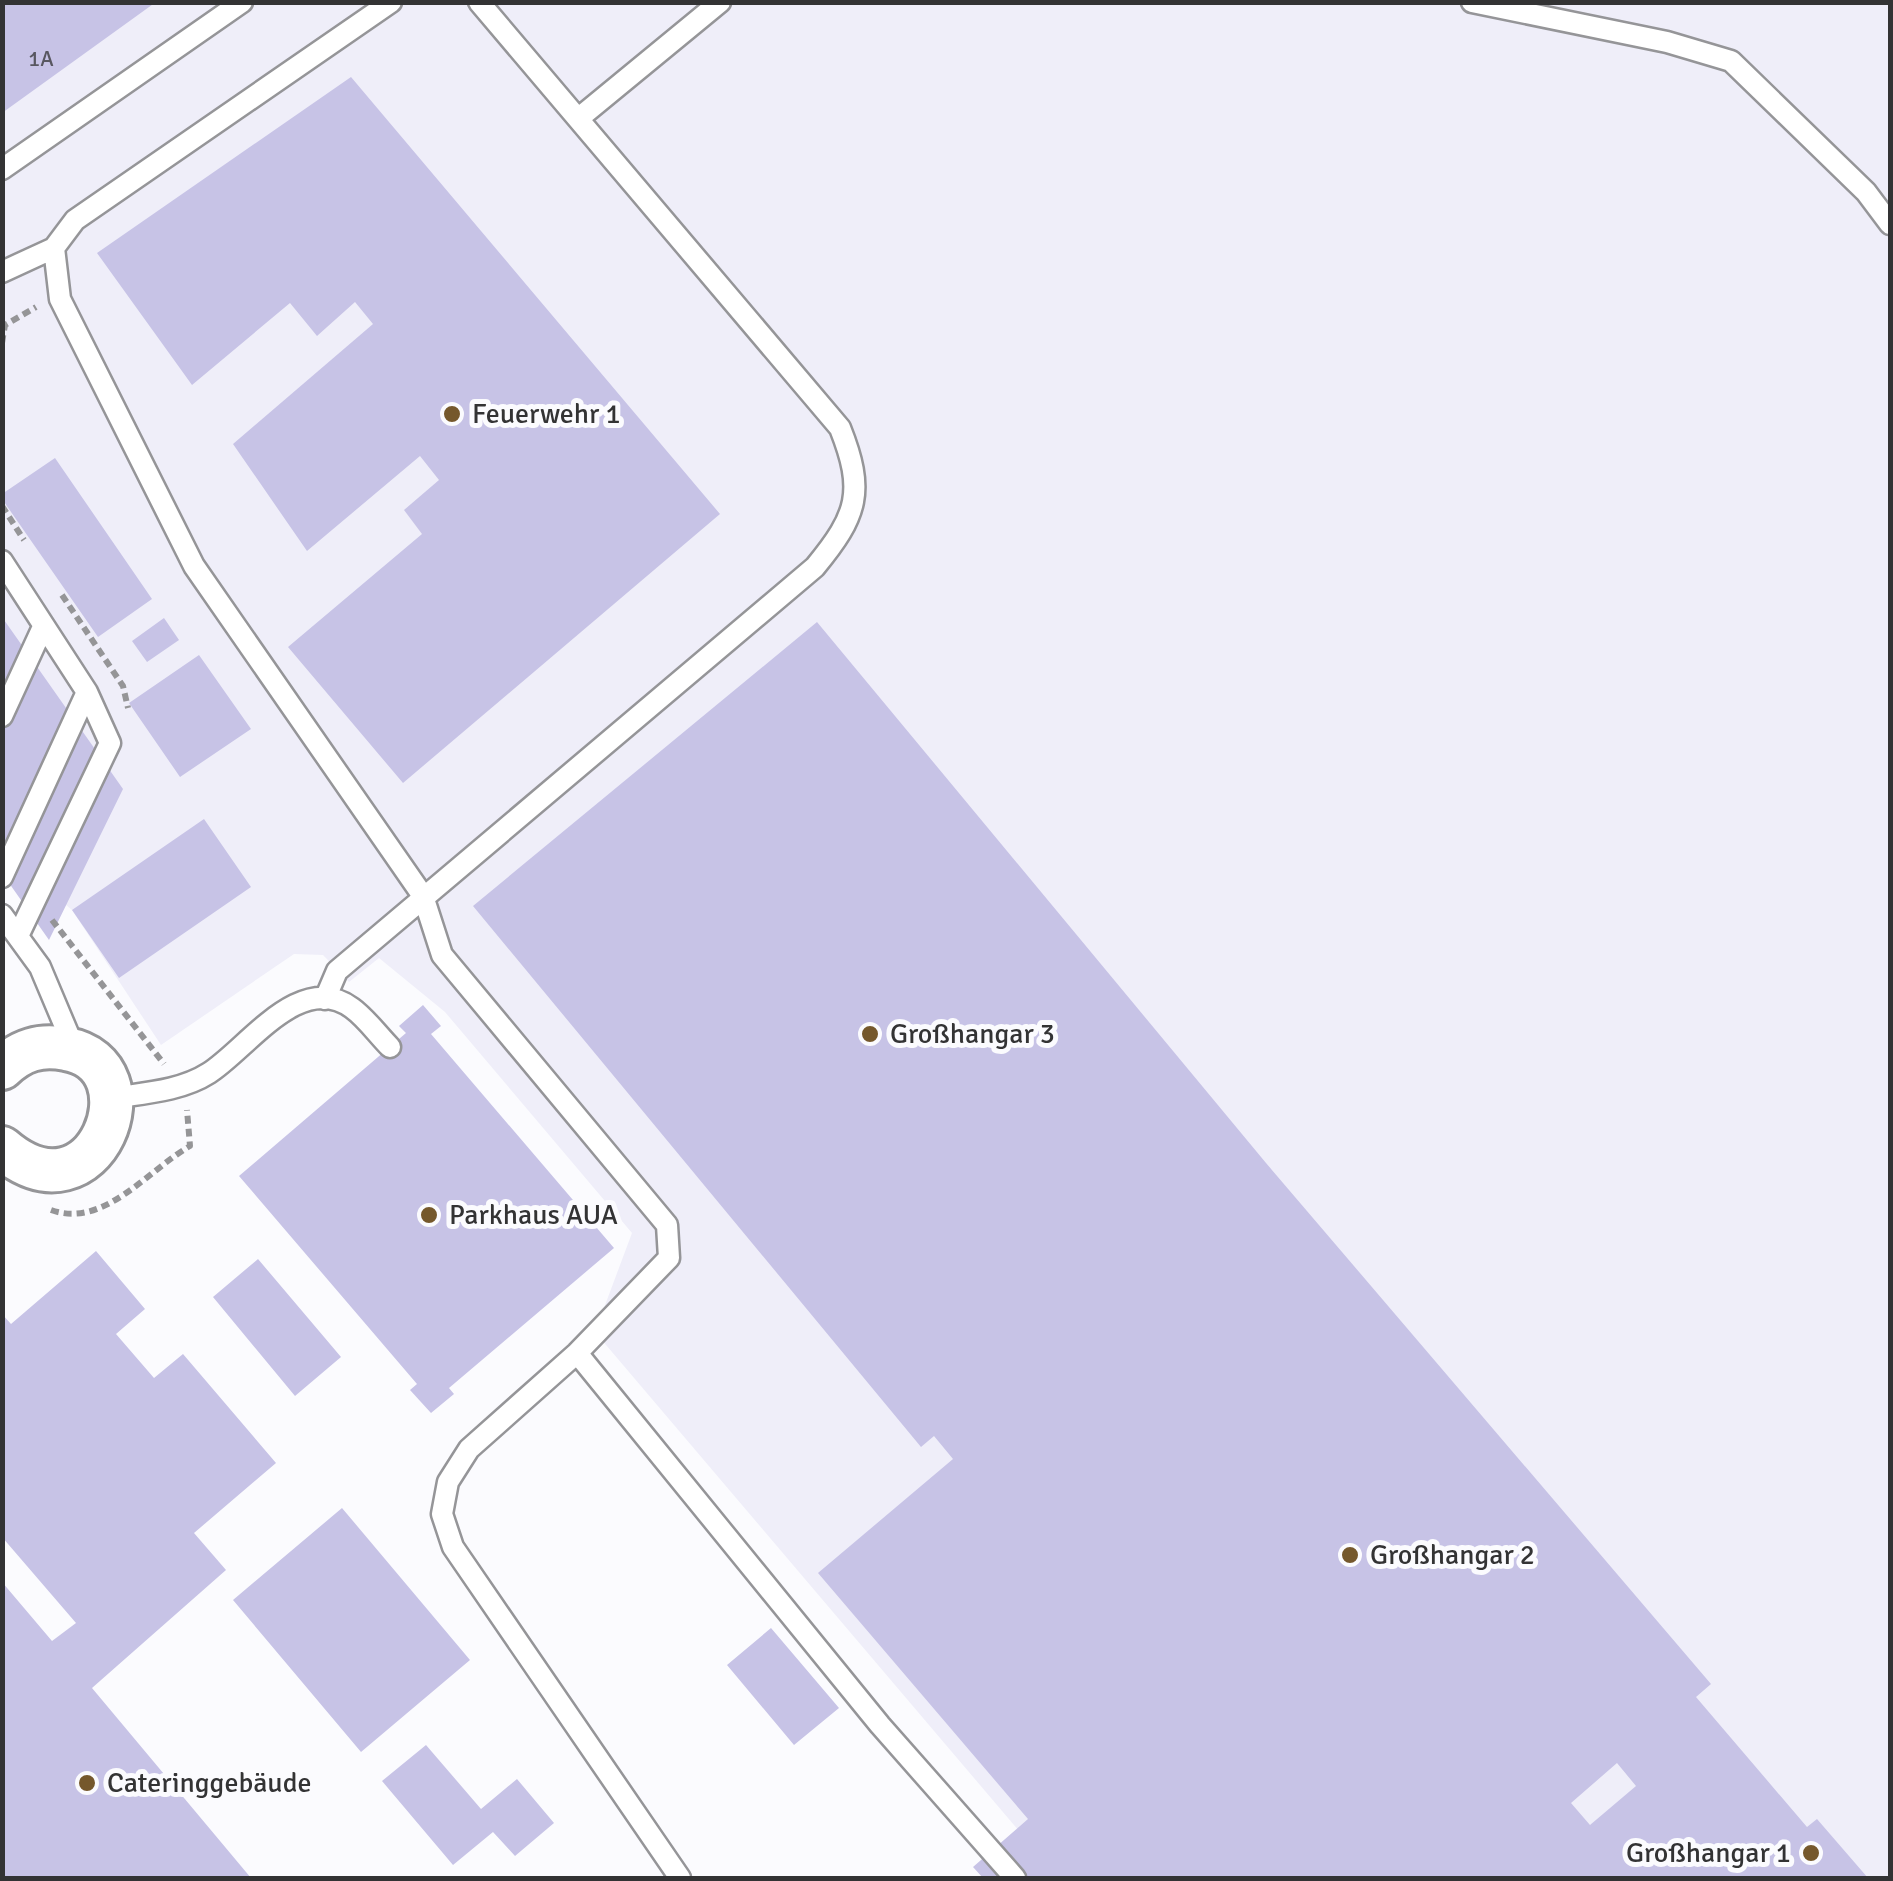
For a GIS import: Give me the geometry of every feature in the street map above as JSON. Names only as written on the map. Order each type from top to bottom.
[{"type":"street","points":[[2,1148],[20,1164],[49,1171],[78,1165],[100,1146],[111,1123],[112,1098],[104,1076],[76,1050],[45,1045],[7,1053]]},
{"type":"lane","points":[[2,169],[242,2]]},
{"type":"lane","points":[[2,286],[10,267],[54,248],[74,220],[391,2]]},
{"type":"lane","points":[[325,999],[337,970],[815,567],[841,536],[856,502],[855,467],[840,428],[479,2]]},
{"type":"lane","points":[[579,118],[720,2]]},
{"type":"lane","points":[[1472,2],[1667,42],[1731,61],[1866,192],[1890,224]]},
{"type":"lane","points":[[54,248],[60,300],[194,566],[422,896],[442,955],[668,1225],[669,1258],[578,1353],[469,1449],[448,1482],[442,1514],[453,1547],[680,1878]]},
{"type":"lane","points":[[2,597],[7,569]]},
{"type":"lane","points":[[7,569],[87,692],[110,743],[18,936]]},
{"type":"lane","points":[[2,716],[43,627]]},
{"type":"lane","points":[[2,877],[87,692]]},
{"type":"lane","points":[[2,915],[40,967],[76,1050]]},
{"type":"lane","points":[[112,1098],[174,1088],[208,1074],[294,1004],[325,999],[350,1006],[390,1047]]},
{"type":"lane","points":[[578,1353],[880,1725],[1015,1878]]},
{"type":"path","points":[[2,343],[4,325],[46,302],[60,300]]},
{"type":"shaded area","points":[[3,3],[1890,3],[1890,1878],[1059,1878],[595,1332],[632,1233],[445,1012],[379,958],[349,982],[323,955],[294,954],[161,1045],[72,910],[40,883],[3,834]]},
{"type":"building","points":[[2,2],[156,2],[2,113]]},
{"type":"building","name":"Feuerwehr 1","points":[[351,77],[720,514],[403,783],[288,647],[422,534],[404,510],[439,480],[420,456],[307,551],[233,444],[373,324],[355,302],[317,336],[290,303],[192,385],[97,253]]},
{"type":"building","points":[[55,458],[152,599],[98,637],[2,499],[2,494]]},
{"type":"building","points":[[2,617],[123,789],[49,940],[2,873]]},
{"type":"building","points":[[164,618],[179,640],[147,662],[132,641]]},
{"type":"building","points":[[817,622],[1266,1163],[1711,1684],[1696,1697],[1807,1827],[1817,1819],[1868,1878],[983,1878],[973,1867],[1028,1819],[818,1573],[953,1459],[934,1436],[921,1447],[473,906]],"holes":[[[1617,1763],[1636,1786],[1590,1825],[1571,1803]]]},
{"type":"building","points":[[199,655],[251,729],[180,777],[129,703]]},
{"type":"building","points":[[204,819],[251,887],[119,978],[72,910]]},
{"type":"building","name":"Parkhaus AUA","points":[[423,1005],[441,1026],[431,1034],[614,1248],[449,1388],[454,1394],[431,1413],[410,1390],[417,1384],[239,1176],[406,1033],[399,1026]]},
{"type":"building","points":[[96,1251],[145,1309],[116,1334],[154,1378],[183,1354],[276,1463],[194,1533],[226,1570],[92,1688],[251,1878],[2,1878],[2,1582],[52,1641],[76,1623],[2,1537],[2,1314],[11,1324]]},
{"type":"building","points":[[258,1259],[341,1357],[295,1396],[213,1297]]},
{"type":"building","points":[[342,1508],[470,1660],[361,1752],[233,1600]]},
{"type":"building","points":[[771,1628],[839,1708],[794,1745],[727,1665]]},
{"type":"building","points":[[426,1745],[481,1809],[517,1779],[554,1823],[515,1856],[493,1832],[453,1865],[382,1781]]},
{"type":"place","name":"Feuerwehr 1","points":[[452,414]]},
{"type":"place","name":"Großhangar 3","points":[[870,1034]]},
{"type":"place","name":"Parkhaus AUA","points":[[429,1215]]},
{"type":"place","name":"Großhangar 2","points":[[1350,1555]]},
{"type":"place","name":"Cateringgebäude","points":[[87,1783]]},
{"type":"place","name":"Großhangar 1","points":[[1811,1853]]}]
